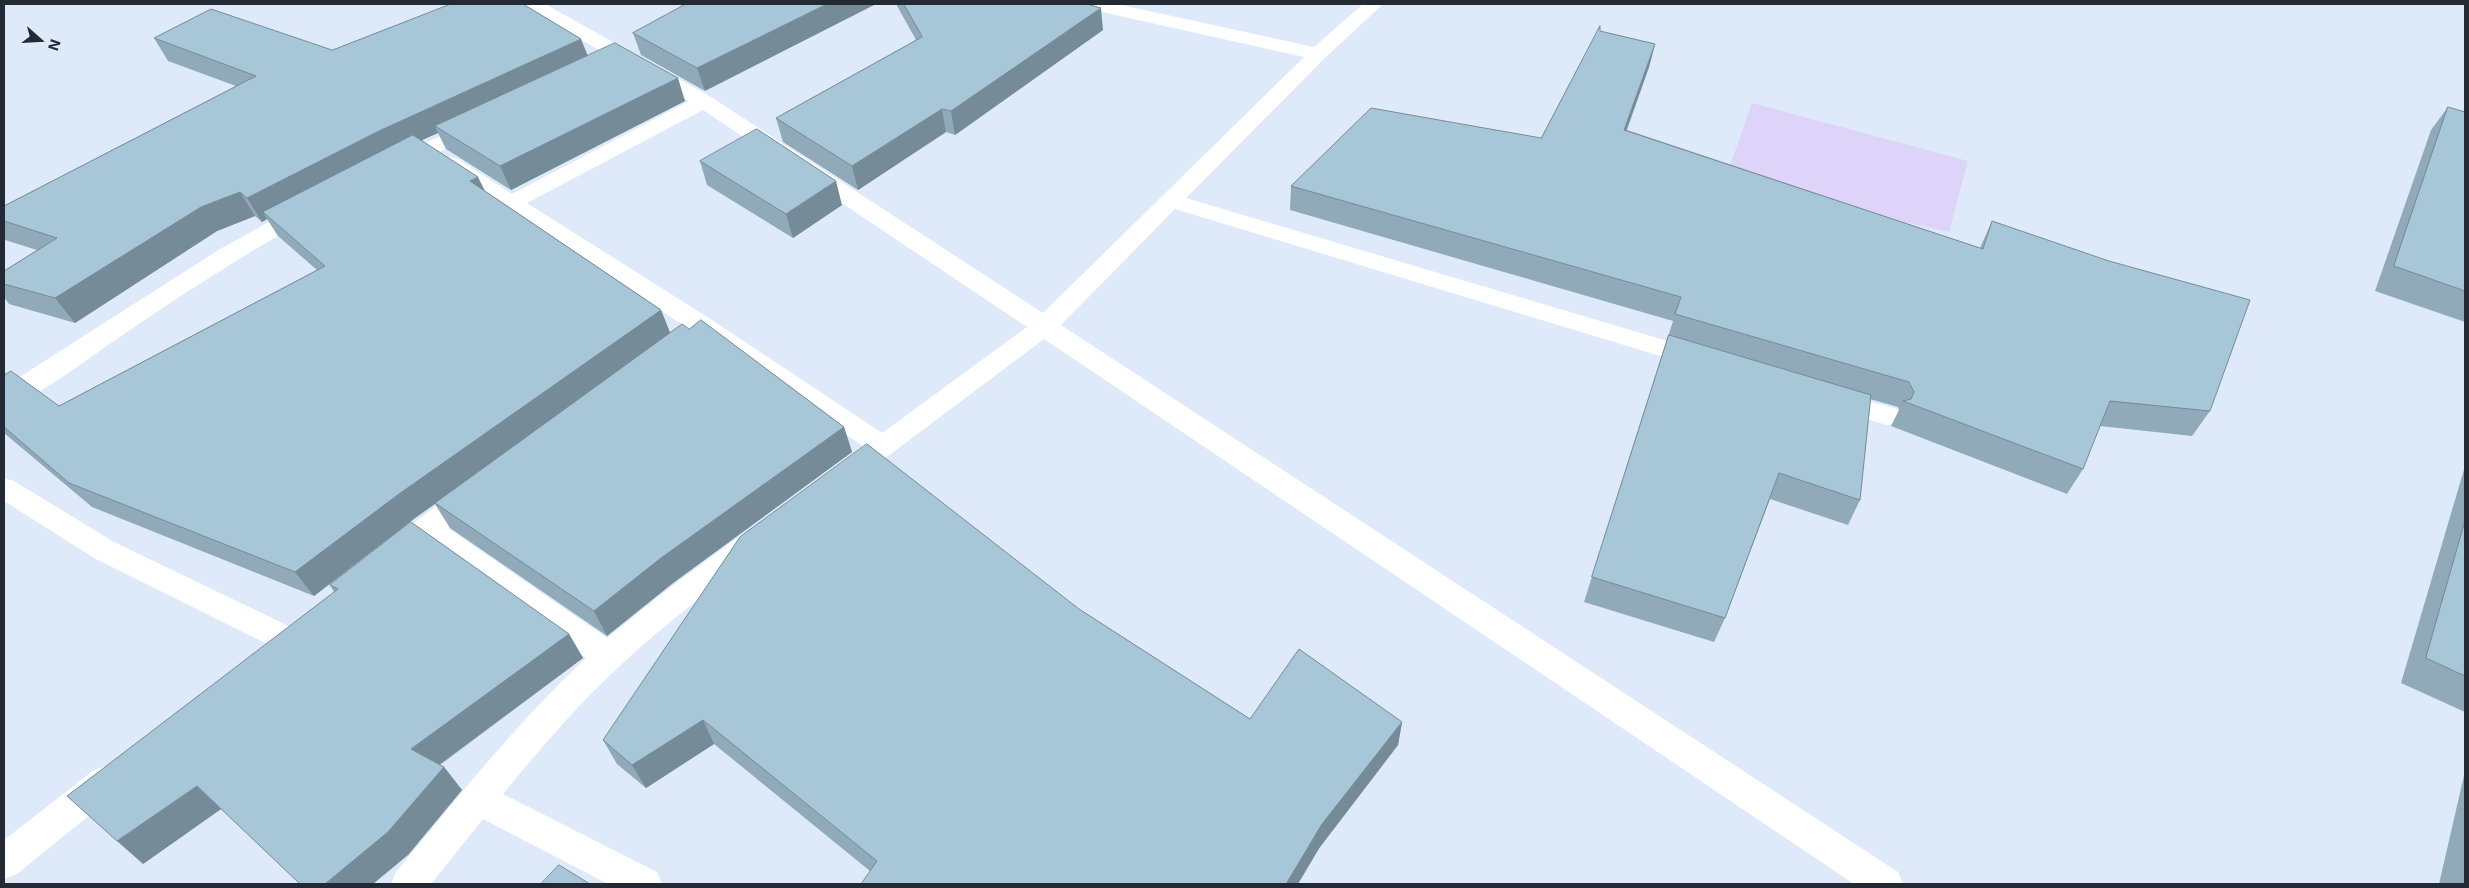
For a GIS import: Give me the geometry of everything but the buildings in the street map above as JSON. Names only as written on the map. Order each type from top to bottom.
[{"type":"street","points":[[532,4],[612,60],[704,101],[1878,882]]},
{"type":"street","points":[[1093,4],[1318,54]]},
{"type":"street","points":[[827,487],[1044,327],[1318,54],[1374,4]]},
{"type":"street","points":[[511,203],[704,101]]},
{"type":"street","points":[[376,175],[498,115]]},
{"type":"street","points":[[428,149],[703,326],[882,446]]},
{"type":"street","points":[[1171,200],[1725,367]]},
{"type":"street","points":[[4,399],[55,370],[178,286],[274,226],[325,201]]},
{"type":"street","points":[[680,343],[703,326]]},
{"type":"street","points":[[1811,393],[1887,416]]},
{"type":"street","points":[[372,571],[426,528],[498,476]]},
{"type":"street","points":[[4,488],[104,550],[286,639]]},
{"type":"street","points":[[426,528],[608,656]]},
{"type":"street","points":[[409,884],[541,724],[608,656],[685,592],[772,528]]},
{"type":"street","points":[[262,658],[309,621]]},
{"type":"street","points":[[4,862],[129,763]]},
{"type":"street","points":[[479,799],[644,884]]},
{"type":"shaded area","points":[[1752,103],[1968,161],[1949,232],[1725,180]]}]
